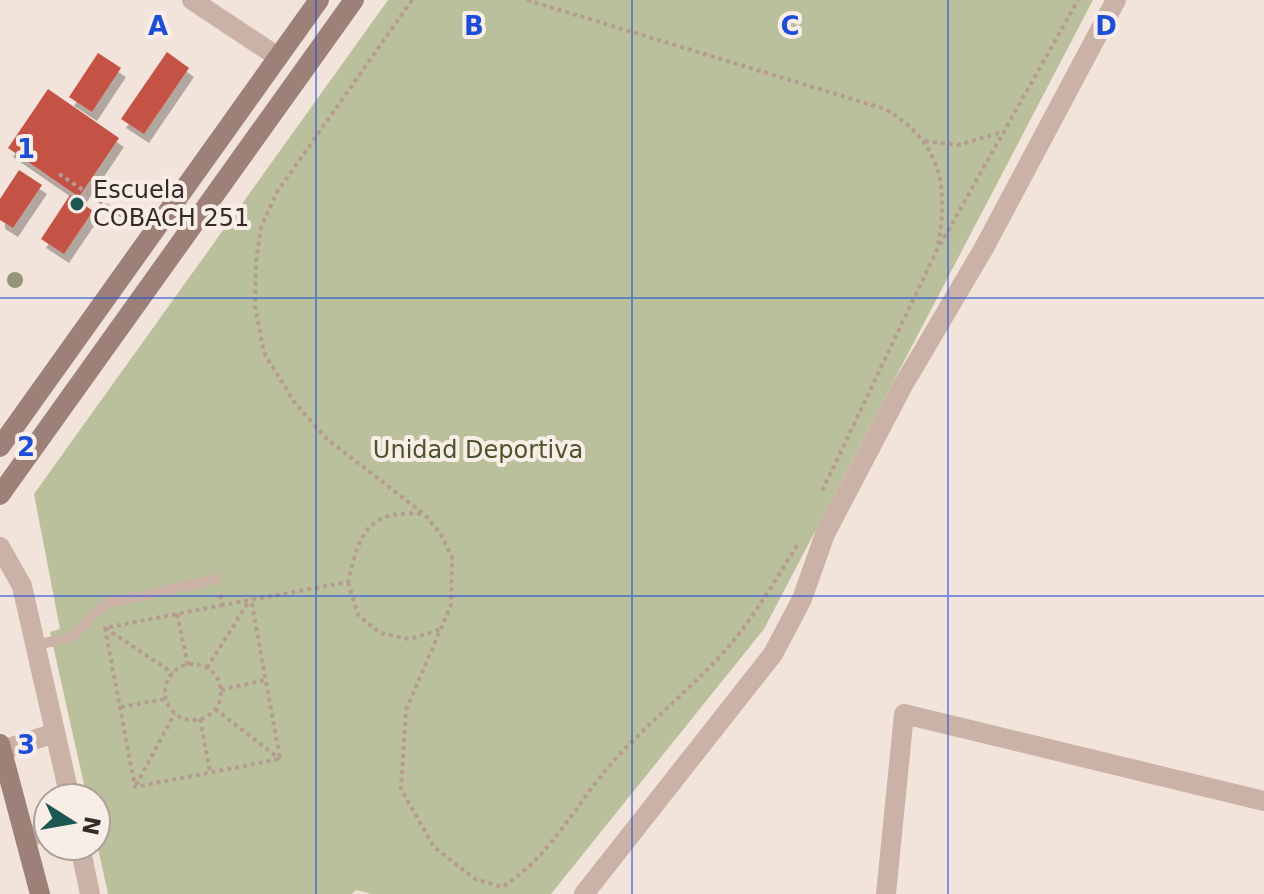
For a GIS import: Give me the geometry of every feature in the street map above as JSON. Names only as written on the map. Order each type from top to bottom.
[{"type":"street","points":[[192,0],[278,57]]},
{"type":"street","points":[[0,447],[319,0]]},
{"type":"street","points":[[0,495],[354,0]]},
{"type":"street","points":[[584,894],[773,654],[802,599],[832,521],[902,387],[984,248],[1116,0]]},
{"type":"street","points":[[0,547],[22,586],[66,782]]},
{"type":"street","points":[[886,894],[904,714],[1264,801]]},
{"type":"street","points":[[40,894],[1,747],[55,733]]},
{"type":"street","points":[[26,837],[32,835]]},
{"type":"street","points":[[83,862],[90,894]]},
{"type":"lane","points":[[36,645],[72,637],[105,604],[217,579]]},
{"type":"path","points":[[412,0],[277,192],[261,227],[255,306],[264,353],[295,403],[327,439],[424,514],[440,533],[452,557],[451,605],[406,710],[401,789],[434,847],[475,879],[502,887],[531,866],[611,764],[721,655],[754,616],[800,539]]},
{"type":"path","points":[[527,0],[885,109],[909,123],[925,141],[937,166],[943,219],[937,250]]},
{"type":"path","points":[[818,501],[937,250],[1078,0]]},
{"type":"path","points":[[925,141],[959,145],[1004,131]]},
{"type":"path","points":[[59,174],[151,235]]},
{"type":"path","points":[[424,514],[393,511],[371,526],[355,552],[348,582],[358,615],[380,633],[410,639],[443,628]]},
{"type":"path","points":[[217,579],[223,605]]},
{"type":"path","points":[[105,628],[348,582]]},
{"type":"path","points":[[207,668],[251,599]]},
{"type":"path","points":[[251,599],[280,759]]},
{"type":"path","points":[[177,614],[188,665]]},
{"type":"path","points":[[105,628],[173,673]]},
{"type":"path","points":[[105,628],[135,787]]},
{"type":"path","points":[[188,665],[207,668],[221,690],[215,709],[200,719],[182,718],[166,699],[168,681],[173,673],[188,665]]},
{"type":"path","points":[[221,690],[265,680]]},
{"type":"path","points":[[120,707],[166,699]]},
{"type":"path","points":[[215,709],[280,759]]},
{"type":"path","points":[[135,787],[175,713]]},
{"type":"path","points":[[200,719],[210,772]]},
{"type":"path","points":[[135,787],[280,759]]},
{"type":"green space","name":"Unidad Deportiva","points":[[388,0],[1093,0],[764,629],[551,894],[371,894],[356,890],[352,894],[108,894],[101,862],[112,862],[112,782],[83,782],[50,632],[60,629],[34,494]]},
{"type":"building","points":[[167,52],[189,68],[144,134],[121,119]]},
{"type":"building","points":[[98,53],[121,68],[92,112],[69,97]]},
{"type":"building","points":[[48,89],[119,138],[79,197],[8,148]]},
{"type":"building","points":[[19,170],[42,185],[13,228],[0,220],[0,199]]},
{"type":"building","points":[[70,195],[93,211],[64,254],[41,239]]},
{"type":"place","name":"Escuela COBACH 251","points":[[77,204]]}]
